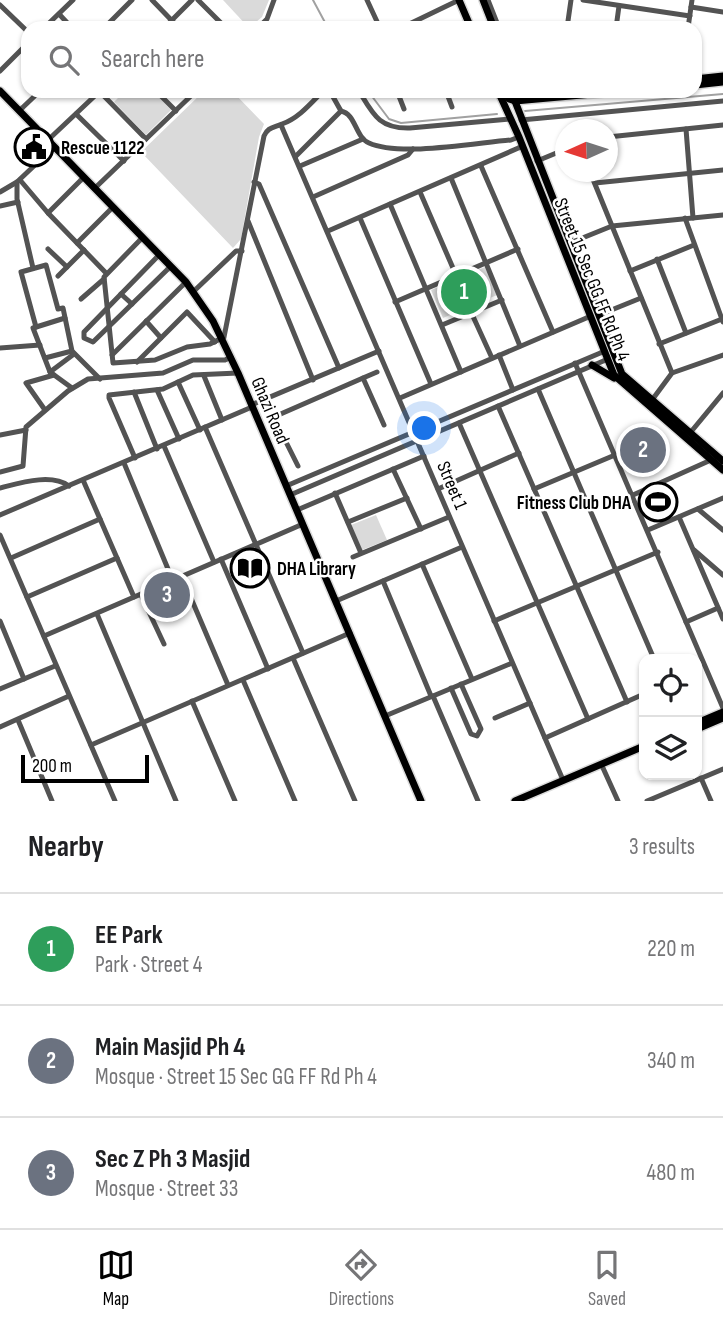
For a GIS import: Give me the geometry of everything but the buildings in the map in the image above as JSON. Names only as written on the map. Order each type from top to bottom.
[{"type":"main road","points":[[459,0],[468,21]]},
{"type":"main road","points":[[483,0],[493,21]]},
{"type":"main road","points":[[702,78],[723,76]]},
{"type":"main road","points":[[702,84],[723,82]]},
{"type":"main road","name":"Ghazi Road","points":[[0,91],[160,254],[199,300],[218,341],[231,357],[421,801]]},
{"type":"main road","points":[[510,98],[509,105],[518,134]]},
{"type":"main road","name":"Street 15 Sec GG FF Rd Ph 4","points":[[510,98],[510,119],[595,316],[606,355],[618,380],[723,470]]},
{"type":"main road","points":[[511,98],[522,120],[570,243],[595,316],[622,374],[723,460]]},
{"type":"main road","points":[[592,365],[618,380]]},
{"type":"main road","points":[[702,720],[723,710]]},
{"type":"main road","points":[[702,727],[723,718]]},
{"type":"main road","points":[[515,801],[639,750]]},
{"type":"main road","points":[[527,801],[639,750]]},
{"type":"street","points":[[52,21],[73,0]]},
{"type":"street","points":[[111,21],[132,0]]},
{"type":"street","points":[[152,0],[172,21],[192,0]]},
{"type":"street","points":[[198,0],[219,21]]},
{"type":"street","points":[[265,21],[274,0]]},
{"type":"street","points":[[367,0],[377,21]]},
{"type":"street","points":[[417,21],[459,0]]},
{"type":"street","points":[[488,0],[494,21]]},
{"type":"street","points":[[568,21],[571,0]]},
{"type":"street","points":[[583,0],[690,16]]},
{"type":"street","points":[[689,21],[692,3],[723,12]]},
{"type":"street","points":[[0,5],[21,25]]},
{"type":"street","points":[[617,21],[619,6]]},
{"type":"street","points":[[59,14],[66,21]]},
{"type":"street","points":[[0,71],[21,50]]},
{"type":"street","points":[[19,111],[33,98]]},
{"type":"street","points":[[0,192],[19,181],[93,98]]},
{"type":"street","points":[[107,98],[146,139]]},
{"type":"street","points":[[163,98],[176,111]]},
{"type":"street","points":[[95,188],[189,98]]},
{"type":"street","points":[[218,341],[229,317],[265,132],[303,111],[316,98]]},
{"type":"street","points":[[334,98],[341,111],[348,114],[363,139],[373,145],[413,149],[511,140],[518,134]]},
{"type":"street","points":[[364,98],[377,119],[393,128],[510,119]]},
{"type":"street","points":[[400,98],[404,109]]},
{"type":"street","points":[[449,98],[452,107]]},
{"type":"street","points":[[522,120],[723,101]]},
{"type":"street","points":[[296,156],[341,111]]},
{"type":"street","points":[[76,114],[124,161]]},
{"type":"street","name":"Street 1","points":[[281,125],[563,780]]},
{"type":"street","points":[[618,135],[723,125]]},
{"type":"street","points":[[686,129],[693,218]]},
{"type":"street","points":[[300,166],[363,139]]},
{"type":"street","points":[[328,231],[523,146]]},
{"type":"street","points":[[313,197],[408,155],[413,149]]},
{"type":"street","points":[[537,161],[555,153]]},
{"type":"street","points":[[481,166],[553,332]]},
{"type":"street","points":[[672,373],[594,183],[723,170]]},
{"type":"street","points":[[48,213],[84,177]]},
{"type":"street","points":[[452,178],[520,346]]},
{"type":"street","points":[[19,181],[18,202],[33,268]]},
{"type":"street","points":[[19,181],[105,276],[113,363],[155,360],[187,347],[218,341]]},
{"type":"street","points":[[254,182],[259,184],[339,369]]},
{"type":"street","points":[[421,192],[456,275]]},
{"type":"street","points":[[0,206],[18,202]]},
{"type":"street","points":[[390,204],[461,372]]},
{"type":"street","points":[[77,243],[113,207]]},
{"type":"street","points":[[570,243],[612,226],[723,215]]},
{"type":"street","points":[[247,218],[313,380]]},
{"type":"street","points":[[360,218],[431,384]]},
{"type":"street","points":[[659,344],[722,320],[685,218]]},
{"type":"street","points":[[81,299],[143,237]]},
{"type":"street","points":[[630,271],[694,245]]},
{"type":"street","points":[[395,302],[518,248]]},
{"type":"street","points":[[48,249],[67,267]]},
{"type":"street","points":[[58,276],[84,250]]},
{"type":"street","points":[[193,292],[236,251],[242,251]]},
{"type":"street","points":[[160,254],[85,332],[84,338],[93,342],[171,266]]},
{"type":"street","points":[[657,260],[687,332]]},
{"type":"street","points":[[72,388],[52,374],[33,328],[36,327],[21,272],[47,264],[58,309],[63,308],[73,353],[100,379]]},
{"type":"street","points":[[136,279],[146,290]]},
{"type":"street","points":[[112,355],[186,282]]},
{"type":"street","points":[[121,294],[132,304]]},
{"type":"street","points":[[400,398],[553,332],[641,298]]},
{"type":"street","points":[[137,362],[199,300]]},
{"type":"street","points":[[442,325],[502,300]]},
{"type":"street","points":[[187,312],[218,341]]},
{"type":"street","points":[[471,312],[492,358]]},
{"type":"street","points":[[36,327],[65,318]]},
{"type":"street","points":[[146,321],[162,338]]},
{"type":"street","points":[[0,348],[40,345]]},
{"type":"street","points":[[0,515],[379,351]]},
{"type":"street","points":[[45,358],[73,353]]},
{"type":"street","points":[[45,410],[26,383],[52,374],[73,353]]},
{"type":"street","points":[[499,355],[513,390]]},
{"type":"street","points":[[286,486],[575,363],[606,355]]},
{"type":"street","points":[[290,495],[459,424],[592,365],[606,355]]},
{"type":"street","points":[[652,400],[672,373],[723,355]]},
{"type":"street","points":[[0,472],[23,467],[26,427],[72,388],[88,379],[163,373],[193,360],[225,360],[231,357]]},
{"type":"street","points":[[575,363],[658,552],[723,710]]},
{"type":"street","points":[[298,466],[275,420],[276,416],[377,372]]},
{"type":"street","points":[[135,458],[108,398],[112,393],[157,390],[193,375],[238,373]]},
{"type":"street","points":[[204,376],[222,420]]},
{"type":"street","points":[[363,378],[384,425]]},
{"type":"street","points":[[178,382],[256,545],[303,653]]},
{"type":"street","points":[[538,388],[652,654]]},
{"type":"street","points":[[157,390],[178,439]]},
{"type":"street","points":[[134,392],[157,449]]},
{"type":"street","points":[[691,433],[722,397]]},
{"type":"street","points":[[498,406],[627,702]]},
{"type":"street","points":[[459,424],[588,719]]},
{"type":"street","points":[[0,435],[26,430]]},
{"type":"street","points":[[272,453],[286,444]]},
{"type":"street","points":[[164,446],[214,562]]},
{"type":"street","points":[[438,489],[519,453]]},
{"type":"street","points":[[534,489],[615,455]]},
{"type":"street","points":[[297,510],[424,457]]},
{"type":"street","points":[[633,495],[711,460]]},
{"type":"street","points":[[124,463],[173,581]]},
{"type":"street","points":[[393,469],[421,529]]},
{"type":"street","points":[[83,480],[134,597]]},
{"type":"street","points":[[0,488],[29,481],[65,482],[69,486]]},
{"type":"street","points":[[335,493],[361,553]]},
{"type":"street","points":[[348,522],[407,498]]},
{"type":"street","points":[[648,530],[723,498]]},
{"type":"street","points":[[698,509],[723,530]]},
{"type":"street","points":[[353,557],[449,517]]},
{"type":"street","points":[[679,517],[723,619]]},
{"type":"street","points":[[10,558],[100,519]]},
{"type":"street","points":[[44,636],[303,524]]},
{"type":"street","points":[[0,535],[114,801]]},
{"type":"street","points":[[336,601],[462,547]]},
{"type":"street","points":[[694,551],[723,575]]},
{"type":"street","points":[[494,621],[658,552]]},
{"type":"street","points":[[27,597],[117,558]]},
{"type":"street","points":[[221,559],[268,669]]},
{"type":"street","points":[[422,564],[472,679]]},
{"type":"street","points":[[182,577],[228,685]]},
{"type":"street","points":[[383,581],[478,801]]},
{"type":"street","points":[[141,595],[164,644]]},
{"type":"street","points":[[687,622],[718,608]]},
{"type":"street","points":[[96,614],[176,801]]},
{"type":"street","points":[[0,621],[24,679]]},
{"type":"street","points":[[91,745],[350,634]]},
{"type":"street","points":[[293,658],[355,801]]},
{"type":"street","points":[[385,716],[512,663]]},
{"type":"street","points":[[0,689],[55,666]]},
{"type":"street","points":[[702,670],[706,668]]},
{"type":"street","points":[[243,680],[295,801]]},
{"type":"street","points":[[451,688],[471,734],[477,736],[481,729],[461,684]]},
{"type":"street","points":[[0,727],[69,696]]},
{"type":"street","points":[[545,738],[639,696]]},
{"type":"street","points":[[192,701],[235,801]]},
{"type":"street","points":[[495,718],[530,702]]},
{"type":"street","points":[[18,720],[52,801]]},
{"type":"street","points":[[603,768],[618,801]]},
{"type":"street","points":[[702,778],[723,769]]},
{"type":"street","points":[[647,801],[662,798],[697,780]]},
{"type":"street","points":[[702,780],[711,801]]},
{"type":"shaded area","points":[[223,0],[269,0],[262,17],[257,21],[242,21]]},
{"type":"shaded area","points":[[118,98],[160,98],[171,110],[146,135],[114,102]]},
{"type":"shaded area","points":[[197,98],[239,98],[264,124],[259,137],[241,239],[233,248],[141,152]]},
{"type":"shaded area","points":[[485,267],[497,295],[443,318],[431,290]]},
{"type":"shaded area","points":[[376,515],[387,540],[362,550],[351,525]]},
{"type":"waterway","points":[[313,0],[324,21]]},
{"type":"waterway","points":[[702,96],[723,94]]},
{"type":"waterway","points":[[373,98],[389,119],[401,123],[497,114]]},
{"type":"waterway","points":[[525,111],[676,98]]},
{"type":"place","name":"Rescue 1122","points":[[34,147]]},
{"type":"place","name":"EE Park","points":[[464,292]]},
{"type":"place","name":"Main Masjid Ph 4","points":[[643,450]]},
{"type":"place","name":"Fitness Club DHA","points":[[658,502]]},
{"type":"place","name":"DHA Library","points":[[250,568]]},
{"type":"place","name":"Sec Z Ph 3 Masjid","points":[[167,595]]}]
